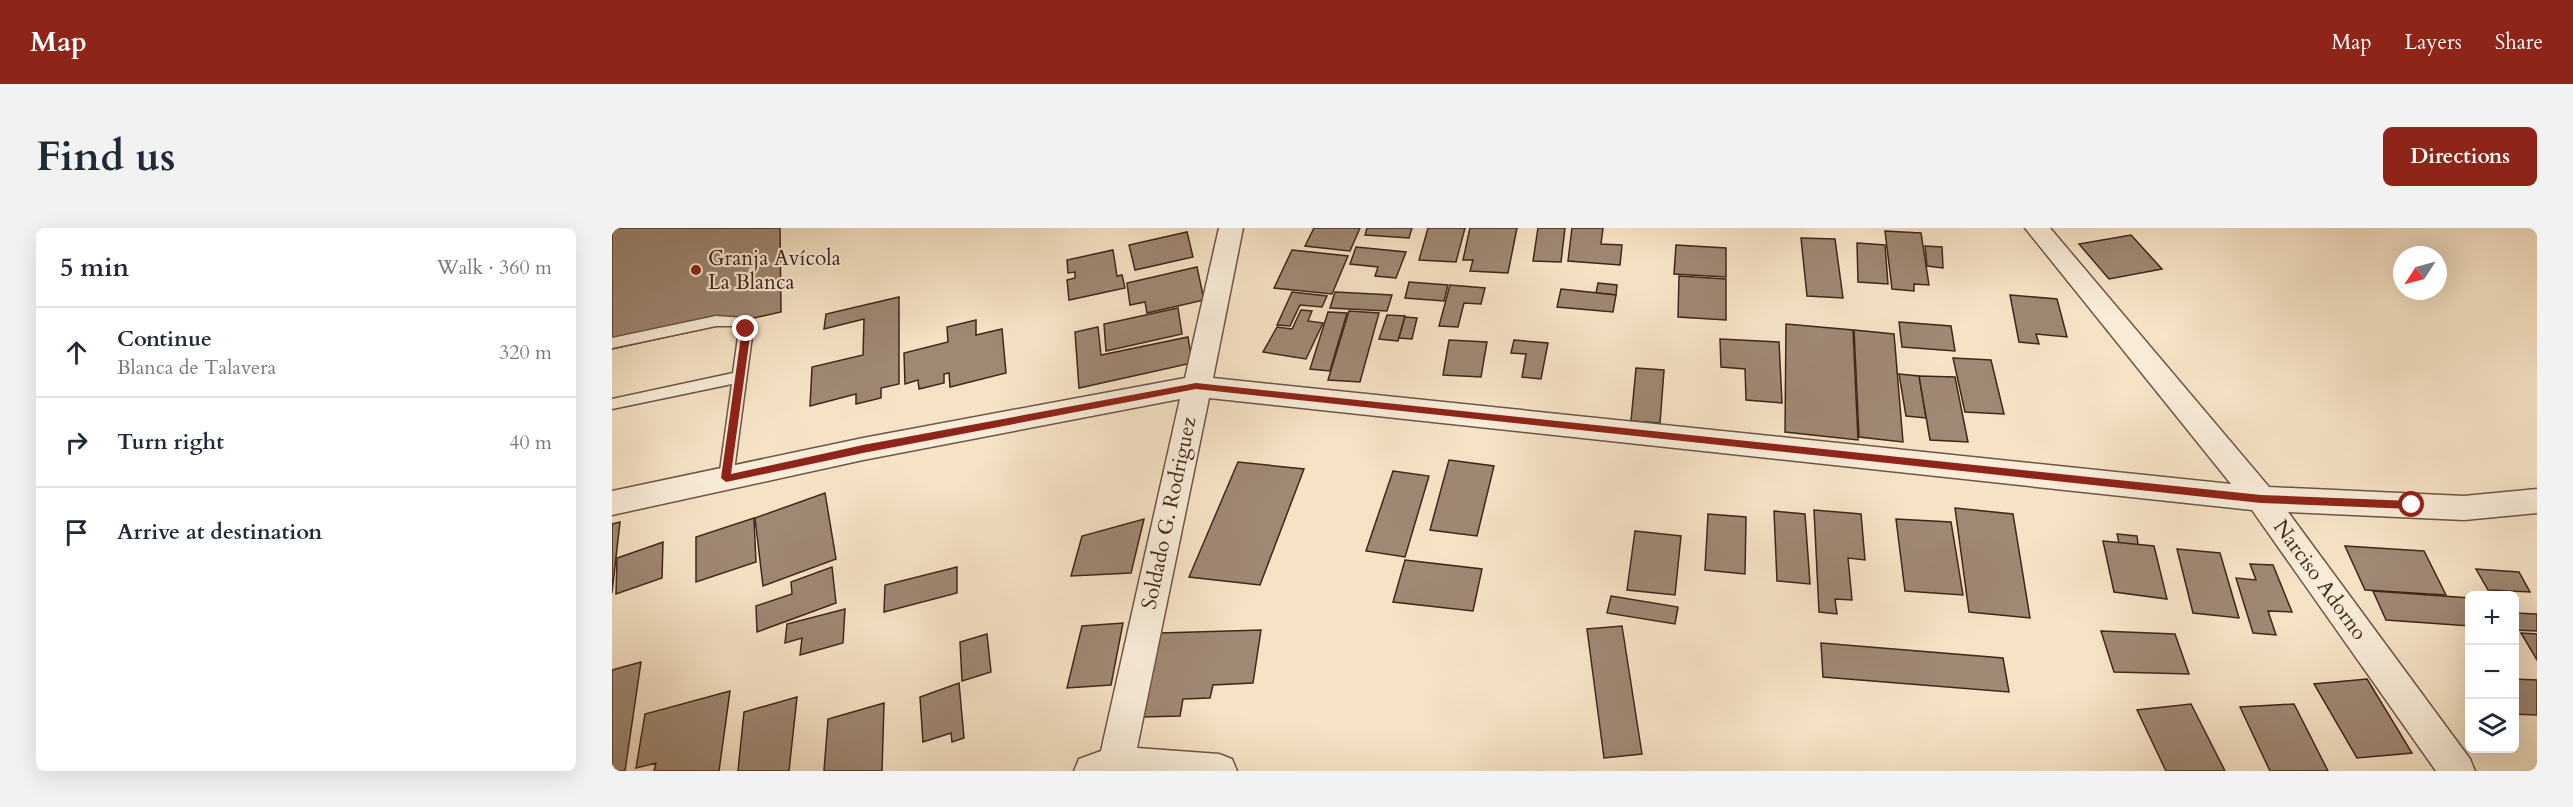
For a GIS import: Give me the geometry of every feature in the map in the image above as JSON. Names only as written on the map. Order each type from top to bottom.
[{"type":"street","name":"Soldado G. Rodriguez","points":[[1104,767],[1196,386],[1231,228]]},
{"type":"street","name":"Narciso Adorno","points":[[2037,228],[2261,499],[2457,771]]},
{"type":"street","points":[[612,503],[863,449],[1196,386],[2261,499],[2464,507],[2537,501]]},
{"type":"street","points":[[1104,767],[1219,771]]},
{"type":"lane","points":[[612,343],[716,321],[738,321],[746,329],[726,478]]},
{"type":"lane","points":[[612,404],[740,377]]},
{"type":"building","name":"Granja Avícola La Blanca","points":[[612,228],[780,228],[781,312],[612,349]]},
{"type":"building","points":[[1314,228],[1360,228],[1350,251],[1305,246]]},
{"type":"building","points":[[1367,228],[1412,228],[1409,238],[1365,235]]},
{"type":"building","points":[[1428,228],[1465,228],[1456,262],[1419,260]]},
{"type":"building","points":[[1470,228],[1517,228],[1508,273],[1470,271],[1473,260],[1463,260]]},
{"type":"building","points":[[1538,228],[1565,228],[1561,262],[1533,261]]},
{"type":"building","points":[[1572,228],[1603,228],[1601,244],[1622,245],[1620,265],[1568,261]]},
{"type":"building","points":[[1885,231],[1921,233],[1929,285],[1914,284],[1914,291],[1892,289]]},
{"type":"building","points":[[1187,232],[1193,257],[1135,270],[1129,245]]},
{"type":"building","points":[[2131,235],[2162,269],[2109,279],[2079,244]]},
{"type":"building","points":[[1801,238],[1835,239],[1843,298],[1807,296]]},
{"type":"building","points":[[1857,243],[1885,245],[1888,284],[1858,282]]},
{"type":"building","points":[[1676,245],[1726,248],[1726,277],[1674,274]]},
{"type":"building","points":[[1925,246],[1942,247],[1943,268],[1927,266]]},
{"type":"building","points":[[1356,247],[1406,252],[1396,278],[1375,276],[1378,267],[1350,264]]},
{"type":"building","points":[[1113,250],[1117,276],[1122,275],[1125,288],[1069,300],[1067,280],[1075,278],[1075,272],[1068,273],[1067,260]]},
{"type":"building","points":[[1292,250],[1348,256],[1332,294],[1274,288]]},
{"type":"building","points":[[1197,267],[1204,300],[1147,313],[1145,302],[1130,305],[1127,283]]},
{"type":"building","points":[[1679,276],[1726,279],[1726,320],[1678,317]]},
{"type":"building","points":[[1409,282],[1448,285],[1444,301],[1405,298]]},
{"type":"building","points":[[1598,283],[1617,285],[1616,295],[1596,293]]},
{"type":"building","points":[[1450,285],[1485,288],[1481,304],[1464,303],[1458,327],[1439,326]]},
{"type":"building","points":[[1561,289],[1616,295],[1613,312],[1557,307]]},
{"type":"building","points":[[1292,292],[1327,296],[1322,307],[1300,305],[1290,326],[1277,325]]},
{"type":"building","points":[[1335,292],[1392,295],[1387,311],[1330,308]]},
{"type":"building","points":[[2010,295],[2057,299],[2067,337],[2036,334],[2039,344],[2019,342]]},
{"type":"building","points":[[899,297],[899,384],[881,388],[881,398],[856,404],[856,394],[810,406],[812,367],[863,355],[864,319],[824,329],[826,314]]},
{"type":"building","points":[[1178,308],[1182,334],[1106,351],[1104,324]]},
{"type":"building","points":[[1301,310],[1312,311],[1308,321],[1323,323],[1306,359],[1263,352],[1277,327],[1292,329]]},
{"type":"building","points":[[1349,311],[1379,313],[1360,382],[1328,380]]},
{"type":"building","points":[[1328,312],[1347,313],[1330,371],[1310,369]]},
{"type":"building","points":[[1387,315],[1405,316],[1398,341],[1379,339]]},
{"type":"building","points":[[1405,317],[1417,318],[1412,339],[1399,338]]},
{"type":"building","points":[[976,320],[976,335],[1002,329],[1006,373],[950,387],[949,373],[944,374],[944,383],[919,389],[918,380],[905,384],[904,353],[948,342],[947,327]]},
{"type":"building","points":[[1899,322],[1951,326],[1955,351],[1902,347]]},
{"type":"building","points":[[1786,324],[1853,330],[1858,440],[1785,432]]},
{"type":"building","points":[[1098,327],[1101,355],[1188,337],[1192,363],[1079,388],[1075,332]]},
{"type":"building","points":[[1854,330],[1894,334],[1903,442],[1859,437]]},
{"type":"building","points":[[1720,339],[1779,342],[1782,403],[1746,400],[1745,369],[1721,367]]},
{"type":"building","points":[[1449,340],[1487,342],[1481,377],[1443,375]]},
{"type":"building","points":[[1514,340],[1548,343],[1541,379],[1522,377],[1526,354],[1511,353]]},
{"type":"building","points":[[1953,358],[1991,360],[2004,414],[1965,412]]},
{"type":"building","points":[[1636,368],[1664,370],[1660,423],[1631,421]]},
{"type":"building","points":[[1899,374],[1919,376],[1926,418],[1906,416]]},
{"type":"building","points":[[1919,376],[1955,377],[1968,442],[1930,440]]},
{"type":"building","points":[[1449,460],[1494,466],[1477,536],[1430,530]]},
{"type":"building","points":[[1238,462],[1304,469],[1260,585],[1189,577]]},
{"type":"building","points":[[1393,471],[1429,476],[1405,557],[1366,551]]},
{"type":"building","points":[[825,493],[836,559],[763,586],[755,518]]},
{"type":"building","points":[[1955,508],[2013,514],[2030,618],[1969,612]]},
{"type":"building","points":[[1814,510],[1861,514],[1865,560],[1848,558],[1852,600],[1835,599],[1837,614],[1819,612]]},
{"type":"building","points":[[1774,511],[1805,514],[1810,584],[1777,581]]},
{"type":"building","points":[[1708,514],[1746,517],[1745,574],[1705,570]]},
{"type":"building","points":[[754,518],[756,562],[696,582],[696,537]]},
{"type":"building","points":[[1144,519],[1131,573],[1071,576],[1082,536]]},
{"type":"building","points":[[1896,519],[1951,522],[1963,595],[1905,591]]},
{"type":"building","points":[[620,522],[612,593],[612,524]]},
{"type":"building","points":[[1635,531],[1681,536],[1675,595],[1627,590]]},
{"type":"building","points":[[2117,534],[2137,536],[2138,545],[2119,543]]},
{"type":"building","points":[[2103,541],[2154,546],[2167,599],[2114,592]]},
{"type":"building","points":[[663,542],[662,578],[616,594],[617,558]]},
{"type":"building","points":[[2345,546],[2424,551],[2446,595],[2365,590]]},
{"type":"building","points":[[2177,549],[2220,553],[2239,618],[2193,613]]},
{"type":"building","points":[[1405,560],[1482,569],[1473,611],[1393,602]]},
{"type":"building","points":[[2250,564],[2273,565],[2292,612],[2268,611],[2276,635],[2253,633],[2236,578],[2256,580]]},
{"type":"building","points":[[832,567],[836,603],[757,632],[756,606],[792,594],[791,582]]},
{"type":"building","points":[[957,567],[957,593],[884,612],[885,585]]},
{"type":"building","points":[[2476,569],[2519,572],[2530,592],[2519,591],[2488,590]]},
{"type":"building","points":[[2373,591],[2465,598],[2465,626],[2386,620]]},
{"type":"building","points":[[1611,596],[1678,607],[1675,624],[1607,613]]},
{"type":"building","points":[[845,609],[843,643],[800,655],[802,638],[785,643],[787,624]]},
{"type":"building","points":[[2519,613],[2537,614],[2537,631],[2519,630]]},
{"type":"building","points":[[1123,623],[1111,685],[1067,688],[1082,626]]},
{"type":"building","points":[[1622,626],[1642,754],[1604,758],[1587,629]]},
{"type":"building","points":[[1261,630],[1253,683],[1213,685],[1210,698],[1183,699],[1180,716],[1142,717],[1160,633]]},
{"type":"building","points":[[2101,631],[2175,634],[2189,674],[2114,672]]},
{"type":"building","points":[[2521,633],[2537,634],[2537,660]]},
{"type":"building","points":[[987,634],[991,672],[962,681],[960,642]]},
{"type":"building","points":[[1821,643],[2003,658],[2009,692],[1823,677]]},
{"type":"building","points":[[641,662],[625,771],[612,771],[612,670]]},
{"type":"building","points":[[2367,679],[2412,753],[2357,758],[2314,684]]},
{"type":"building","points":[[2519,679],[2537,680],[2537,715],[2519,714]]},
{"type":"building","points":[[959,683],[964,738],[952,742],[951,733],[923,742],[920,697]]},
{"type":"building","points":[[730,691],[719,771],[654,771],[656,763],[636,768],[645,714]]},
{"type":"building","points":[[797,697],[789,771],[738,771],[744,712]]},
{"type":"building","points":[[884,703],[882,771],[824,771],[828,719]]},
{"type":"building","points":[[2191,704],[2225,771],[2166,771],[2137,710]]},
{"type":"building","points":[[2294,704],[2328,771],[2270,771],[2240,707]]},
{"type":"place","name":"Granja Avícola La Blanca","points":[[696,270]]},
{"type":"route","points":[[746,329],[726,478],[863,449],[1196,386],[2261,499],[2412,505]]}]
